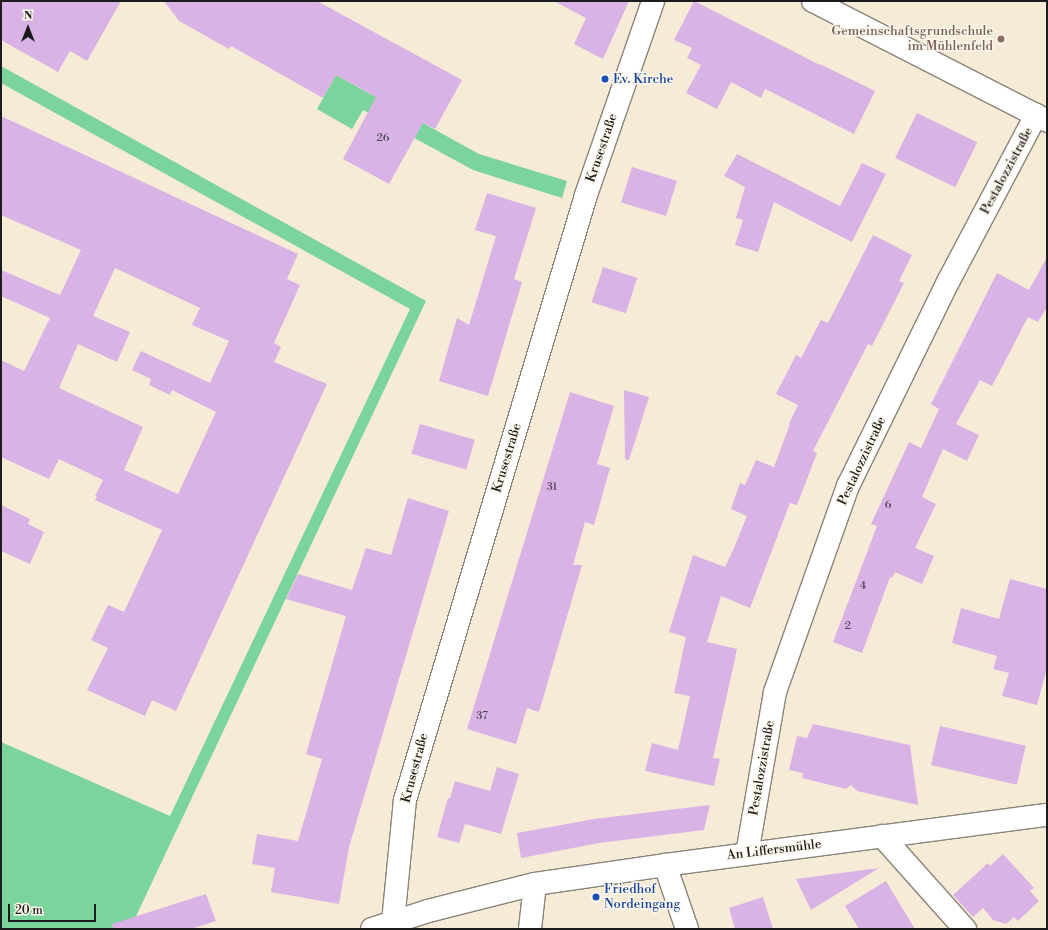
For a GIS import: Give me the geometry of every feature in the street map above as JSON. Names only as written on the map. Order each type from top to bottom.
[{"type":"street","name":"Krusestraße","points":[[393,922],[405,800],[586,195],[653,1]]},
{"type":"street","points":[[813,1],[1042,118]]},
{"type":"street","name":"Pestalozzistraße","points":[[747,854],[775,692],[848,486],[948,282],[1042,118]]},
{"type":"street","name":"An Liffersmühle","points":[[372,929],[428,911],[535,884],[665,865],[1047,815]]},
{"type":"street","points":[[882,836],[965,929]]},
{"type":"street","points":[[665,865],[687,929]]},
{"type":"street","points":[[530,929],[535,884]]},
{"type":"green space","points":[[1,66],[426,301],[130,929],[1,929],[1,742],[170,816],[410,309],[1,83]]},
{"type":"green space","points":[[336,75],[479,154],[567,181],[562,198],[473,170],[363,110],[352,129],[317,109]]},
{"type":"building","points":[[1,1],[121,1],[87,61],[70,51],[58,72],[1,40]]},
{"type":"building","points":[[164,1],[317,1],[462,80],[435,129],[423,123],[389,184],[343,159],[376,97],[336,75],[323,98],[231,46],[229,49],[179,21]]},
{"type":"building","points":[[554,1],[629,1],[603,59],[574,44],[586,18]]},
{"type":"building","points":[[694,1],[820,65],[875,91],[854,134],[765,89],[761,98],[731,82],[717,109],[686,93],[701,65],[687,58],[692,48],[674,40]]},
{"type":"building","points":[[917,113],[977,142],[955,187],[895,158]]},
{"type":"building","points":[[1,116],[298,254],[287,279],[300,285],[274,343],[281,347],[274,362],[327,384],[176,711],[152,700],[145,716],[87,690],[108,648],[91,640],[108,605],[124,612],[162,530],[95,500],[97,496],[95,496],[103,480],[59,459],[49,479],[1,457],[1,360],[24,371],[50,318],[1,296],[1,270],[60,295],[81,250],[1,215]],"holes":[[[115,268],[200,308],[192,325],[229,341],[210,383],[141,351],[132,370],[151,379],[149,385],[170,395],[172,390],[216,412],[178,494],[124,470],[143,427],[59,388],[78,344],[117,362],[130,332],[93,316]]]},
{"type":"building","points":[[737,154],[840,206],[862,163],[886,174],[852,242],[774,202],[758,252],[735,245],[743,220],[736,218],[745,187],[724,176]]},
{"type":"building","points":[[632,167],[677,181],[666,216],[621,202]]},
{"type":"building","points":[[487,193],[536,208],[514,279],[522,282],[488,396],[439,381],[457,318],[469,325],[496,236],[475,230]]},
{"type":"building","points":[[873,235],[912,255],[899,281],[904,283],[872,346],[868,344],[813,451],[817,453],[797,505],[790,503],[750,608],[721,596],[707,642],[737,649],[713,758],[720,759],[714,786],[645,771],[652,743],[678,750],[690,696],[674,693],[686,637],[669,632],[693,555],[725,567],[747,516],[731,509],[740,483],[745,485],[756,460],[774,467],[789,424],[798,405],[776,394],[796,355],[801,358],[821,320],[828,323]]},
{"type":"building","points":[[1047,257],[1047,307],[1038,322],[1028,317],[992,386],[980,380],[956,424],[979,435],[967,461],[943,449],[922,497],[936,504],[915,548],[934,556],[922,584],[895,572],[892,578],[890,577],[862,653],[833,642],[877,526],[871,524],[909,442],[921,448],[939,409],[931,404],[997,273],[1029,290]]},
{"type":"building","points":[[603,267],[637,278],[626,313],[592,302]]},
{"type":"building","points":[[624,390],[649,397],[629,460],[625,459]]},
{"type":"building","points":[[570,392],[614,406],[597,464],[610,468],[594,525],[585,522],[573,565],[582,565],[539,712],[527,708],[516,744],[467,729]]},
{"type":"building","points":[[420,424],[475,440],[466,470],[411,454]]},
{"type":"building","points":[[408,498],[449,511],[349,847],[339,904],[271,892],[275,868],[252,864],[257,834],[298,841],[322,759],[306,754],[346,616],[286,599],[298,574],[352,590],[366,548],[391,555]]},
{"type":"building","points":[[1,505],[30,519],[28,524],[44,532],[30,564],[1,551]]},
{"type":"building","points":[[1010,579],[1047,589],[1047,668],[1037,705],[1002,696],[1009,673],[993,669],[997,656],[952,643],[961,608],[999,619]]},
{"type":"building","points":[[813,724],[910,745],[918,805],[857,791],[851,785],[846,789],[802,778],[803,773],[789,770],[797,736],[807,738]]},
{"type":"building","points":[[940,726],[1026,746],[1017,785],[931,765]]},
{"type":"building","points":[[497,767],[519,774],[501,834],[465,824],[459,843],[437,837],[448,798],[450,798],[455,781],[490,791]]},
{"type":"building","points":[[710,805],[704,830],[599,843],[521,858],[517,833],[594,819]]},
{"type":"building","points":[[1003,854],[1034,888],[1030,891],[1039,901],[1018,921],[1014,917],[1006,924],[993,920],[983,908],[973,917],[953,895],[988,863],[990,866]]},
{"type":"building","points":[[879,868],[811,910],[796,879]]},
{"type":"building","points":[[886,881],[915,929],[859,929],[845,906]]},
{"type":"building","points":[[206,894],[216,921],[191,929],[113,929],[112,924]]},
{"type":"building","points":[[763,897],[773,929],[735,929],[729,908]]},
{"type":"place","name":"Gemeinschaftsgrundschule im Mühlenfeld","points":[[1001,39]]},
{"type":"place","name":"Ev. Kirche","points":[[605,79]]},
{"type":"place","name":"Friedhof Nordeingang","points":[[596,897]]}]
